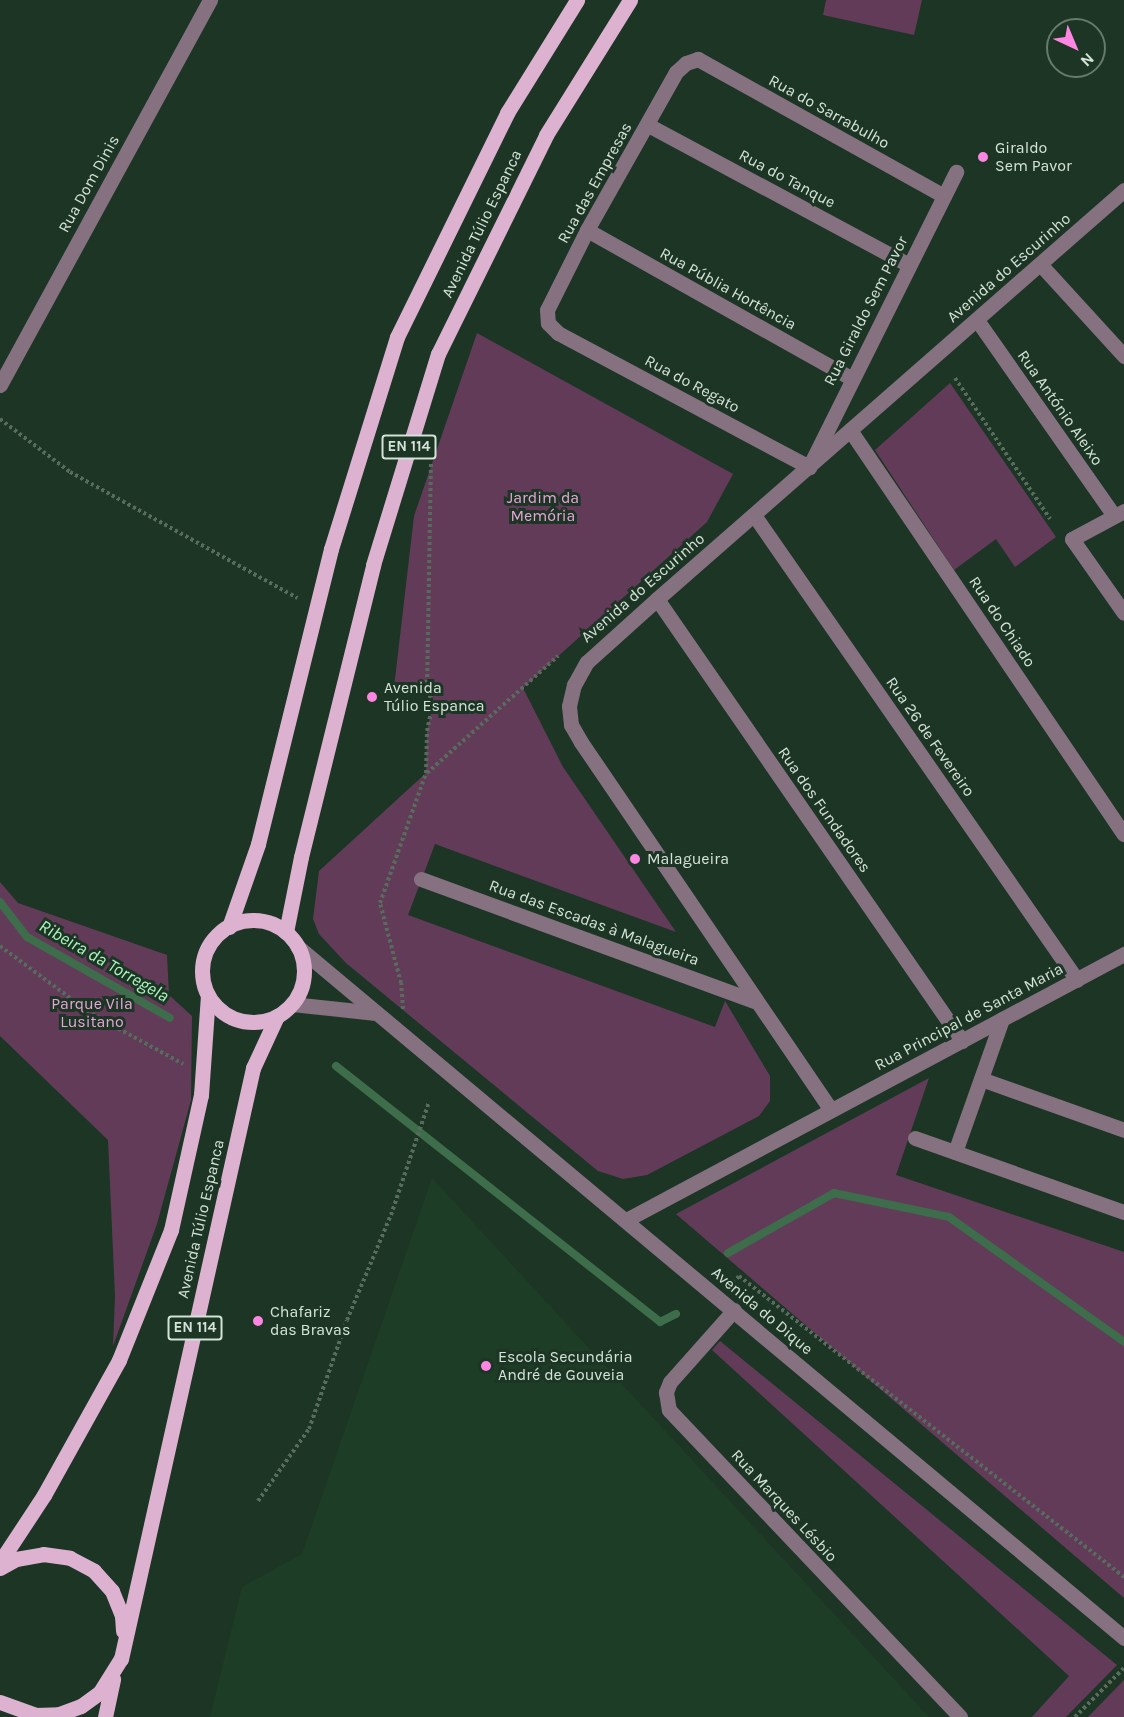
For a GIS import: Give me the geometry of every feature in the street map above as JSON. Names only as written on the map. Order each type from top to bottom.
[{"type":"main road","name":"Avenida Túlio Espanca","points":[[0,1562],[44,1495],[118,1360],[171,1230],[203,1074],[208,996],[203,973],[207,949],[229,927],[258,844],[331,549],[397,337],[507,113],[577,0]]},
{"type":"main road","name":"Avenida Túlio Espanca","points":[[286,932],[301,857],[373,565],[438,354],[546,135],[630,0]]},
{"type":"main road","name":"Avenida Túlio Espanca","points":[[2,1705],[22,1715],[59,1714],[81,1706],[100,1692],[115,1673],[124,1643],[253,1068],[277,1016],[292,1004],[304,976],[298,947],[286,932],[258,921],[229,927]]},
{"type":"main road","name":"Avenida Túlio Espanca","points":[[208,996],[217,1008],[246,1022],[277,1016]]},
{"type":"main road","name":"Avenida Túlio Espanca","points":[[0,1569],[16,1559],[43,1554],[70,1558],[94,1571],[112,1591],[122,1616],[124,1643]]},
{"type":"main road","points":[[105,1717],[115,1673]]},
{"type":"street","name":"Rua Dom Dinis","points":[[0,385],[210,0]]},
{"type":"street","name":"Rua das Empresas","points":[[558,333],[548,323],[547,310],[588,230],[676,72],[698,59]]},
{"type":"street","name":"Rua do Sarrabulho","points":[[698,59],[944,196]]},
{"type":"street","name":"Rua do Tanque","points":[[648,125],[909,265]]},
{"type":"street","name":"Rua Giraldo Sem Pavor","points":[[809,467],[851,378],[956,172]]},
{"type":"street","name":"Avenida do Escurinho","points":[[831,1110],[755,1001],[572,724],[571,696],[587,662],[1124,190]]},
{"type":"street","name":"Rua Públia Hortência","points":[[588,230],[851,378]]},
{"type":"street","points":[[1040,264],[1124,356]]},
{"type":"street","name":"Rua António Aleixo","points":[[977,320],[1119,513]]},
{"type":"street","name":"Rua do Regato","points":[[558,333],[809,467]]},
{"type":"street","name":"Rua do Chiado","points":[[850,430],[1124,834]]},
{"type":"street","points":[[1119,513],[1072,539],[1124,613]]},
{"type":"street","name":"Rua 26 de Fevereiro","points":[[753,515],[1077,980]]},
{"type":"street","name":"Rua dos Fundadores","points":[[657,599],[962,1041]]},
{"type":"street","name":"Rua das Escadas à Malagueira","points":[[421,879],[755,1001]]},
{"type":"street","name":"Avenida do Dique","points":[[298,947],[1124,1638]]},
{"type":"street","name":"Rua Principal de Santa Maria","points":[[626,1220],[1124,954]]},
{"type":"street","points":[[292,1004],[376,1013]]},
{"type":"street","points":[[955,1152],[1002,1019]]},
{"type":"street","points":[[981,1078],[1124,1130]]},
{"type":"street","points":[[915,1137],[1124,1212]]},
{"type":"street","name":"Rua Marques Lésbio","points":[[734,1310],[670,1382],[666,1392],[669,1410],[960,1717]]},
{"type":"path","points":[[955,378],[1050,519]]},
{"type":"path","points":[[0,419],[70,472],[318,609]]},
{"type":"path","points":[[402,1013],[404,998],[380,903],[426,773],[427,731],[433,703],[428,688],[431,461]]},
{"type":"path","points":[[426,773],[558,656]]},
{"type":"path","points":[[0,946],[92,1014],[203,1074]]},
{"type":"path","points":[[258,1501],[309,1429],[350,1311],[391,1215],[407,1159],[429,1102]]},
{"type":"path","points":[[740,1276],[1124,1577]]},
{"type":"path","points":[[1075,1717],[1124,1668]]},
{"type":"shaded area","name":"Escola Secundária André de Gouveia","points":[[432,1178],[929,1717],[210,1717],[242,1587],[302,1554]]},
{"type":"green space","points":[[826,0],[922,0],[914,35],[823,15]]},
{"type":"green space","name":"Jardim da Memória","points":[[477,333],[733,474],[707,522],[523,688],[563,767],[676,932],[435,844],[408,915],[715,1027],[725,1001],[770,1076],[770,1101],[759,1116],[647,1175],[623,1179],[598,1171],[346,963],[319,934],[313,919],[319,871],[426,773],[427,731],[433,703],[428,689],[393,696],[414,516]]},
{"type":"green space","points":[[950,383],[1056,537],[1015,567],[996,539],[954,570],[875,450]]},
{"type":"green space","name":"Parque Vila Lusitano","points":[[0,882],[18,903],[167,955],[169,995],[192,1016],[191,1100],[157,1224],[113,1346],[115,1296],[108,1140],[0,1036]]},
{"type":"green space","points":[[929,1078],[896,1175],[1124,1252],[1124,1598],[676,1214]]},
{"type":"green space","points":[[720,1341],[1117,1665],[1066,1717],[1032,1717],[1069,1676],[712,1350]]},
{"type":"green space","points":[[1124,1680],[1124,1717],[1088,1717]]},
{"type":"waterway","name":"Ribeira da Torregela","points":[[0,902],[27,937],[170,1018]]},
{"type":"waterway","points":[[336,1066],[660,1322],[676,1314]]},
{"type":"waterway","points":[[728,1253],[834,1193],[949,1217],[1124,1342]]},
{"type":"place","name":"Giraldo Sem Pavor","points":[[983,157]]},
{"type":"place","name":"Avenida Túlio Espanca","points":[[372,697]]},
{"type":"place","name":"Malagueira","points":[[635,859]]},
{"type":"place","name":"Chafariz das Bravas","points":[[258,1321]]},
{"type":"place","name":"Escola Secundária André de Gouveia","points":[[486,1366]]}]
